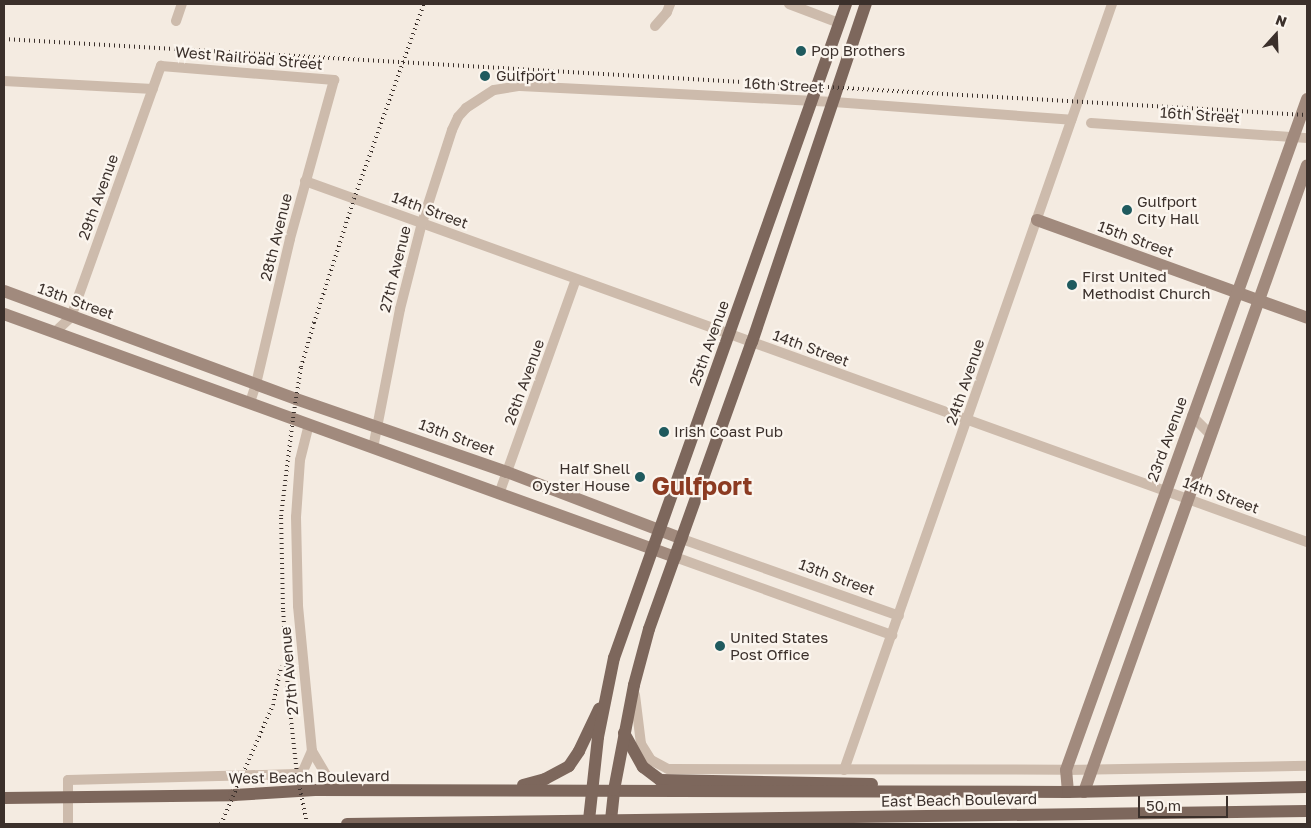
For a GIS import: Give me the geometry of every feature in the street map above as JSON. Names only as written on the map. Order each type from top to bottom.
[{"type":"main road","name":"25th Avenue","points":[[606,694],[614,658],[846,4]]},
{"type":"main road","points":[[347,824],[610,822],[624,733],[649,629],[752,342],[866,4]]},
{"type":"main road","points":[[588,822],[598,737],[606,694]]},
{"type":"main road","points":[[503,790],[546,779],[569,766],[579,750],[606,694]]},
{"type":"main road","points":[[624,733],[643,767],[660,780],[913,785],[943,792]]},
{"type":"main road","name":"East Beach Boulevard","points":[[614,790],[1084,792],[1307,787]]},
{"type":"main road","name":"West Beach Boulevard","points":[[4,798],[234,795],[335,790],[614,790]]},
{"type":"main road","name":"East Beach Boulevard","points":[[610,822],[1307,811]]},
{"type":"main road","points":[[687,824],[701,820]]},
{"type":"street","points":[[176,21],[182,4]]},
{"type":"street","points":[[655,26],[667,12],[670,4]]},
{"type":"street","points":[[789,4],[839,23]]},
{"type":"street","name":"24th Avenue","points":[[844,770],[1112,4]]},
{"type":"street","name":"West Railroad Street","points":[[161,66],[334,80]]},
{"type":"street","name":"29th Avenue","points":[[55,332],[72,317],[161,66]]},
{"type":"street","name":"28th Avenue","points":[[250,402],[305,181],[334,80]]},
{"type":"street","points":[[4,81],[152,90]]},
{"type":"street","name":"16th Street","points":[[494,90],[520,86],[834,102],[1071,120]]},
{"type":"street","name":"27th Avenue","points":[[373,448],[400,309],[422,223],[458,117],[475,100],[494,90]]},
{"type":"street","name":"23rd Avenue","points":[[1068,792],[1066,770],[1236,292],[1307,99]]},
{"type":"street","name":"16th Street","points":[[1091,123],[1293,135],[1307,138]]},
{"type":"street","points":[[1084,792],[1307,165]]},
{"type":"street","name":"14th Street","points":[[305,181],[1307,542]]},
{"type":"street","name":"15th Street","points":[[1037,220],[1307,318]]},
{"type":"street","name":"26th Avenue","points":[[499,494],[576,279]]},
{"type":"street","name":"13th Street","points":[[4,291],[256,384],[507,472],[682,539],[899,616]]},
{"type":"street","points":[[4,314],[892,635]]},
{"type":"street","points":[[1192,416],[1211,435]]},
{"type":"street","name":"27th Avenue","points":[[309,424],[300,460],[296,517],[298,606],[312,751],[335,790]]},
{"type":"street","points":[[634,685],[642,744],[651,760],[662,767],[684,770],[1092,770],[1307,766]]},
{"type":"street","points":[[68,824],[68,780],[297,774],[304,771],[312,751]]},
{"type":"railway","points":[[307,824],[297,774],[288,692],[283,609],[281,516],[293,418],[301,367],[314,323],[354,199],[424,4]]},
{"type":"railway","points":[[4,39],[1307,115]]},
{"type":"railway","points":[[221,824],[273,705],[281,666]]},
{"type":"place","name":"Pop Brothers","points":[[801,51]]},
{"type":"place","name":"Gulfport","points":[[485,76]]},
{"type":"place","name":"Gulfport City Hall","points":[[1127,210]]},
{"type":"place","name":"First United Methodist Church","points":[[1072,285]]},
{"type":"place","name":"Irish Coast Pub","points":[[664,432]]},
{"type":"place","name":"Half Shell Oyster House","points":[[640,477]]},
{"type":"place","name":"United States Post Office","points":[[720,646]]},
{"type":"district","name":"Gulfport","points":[[702,486]]}]
